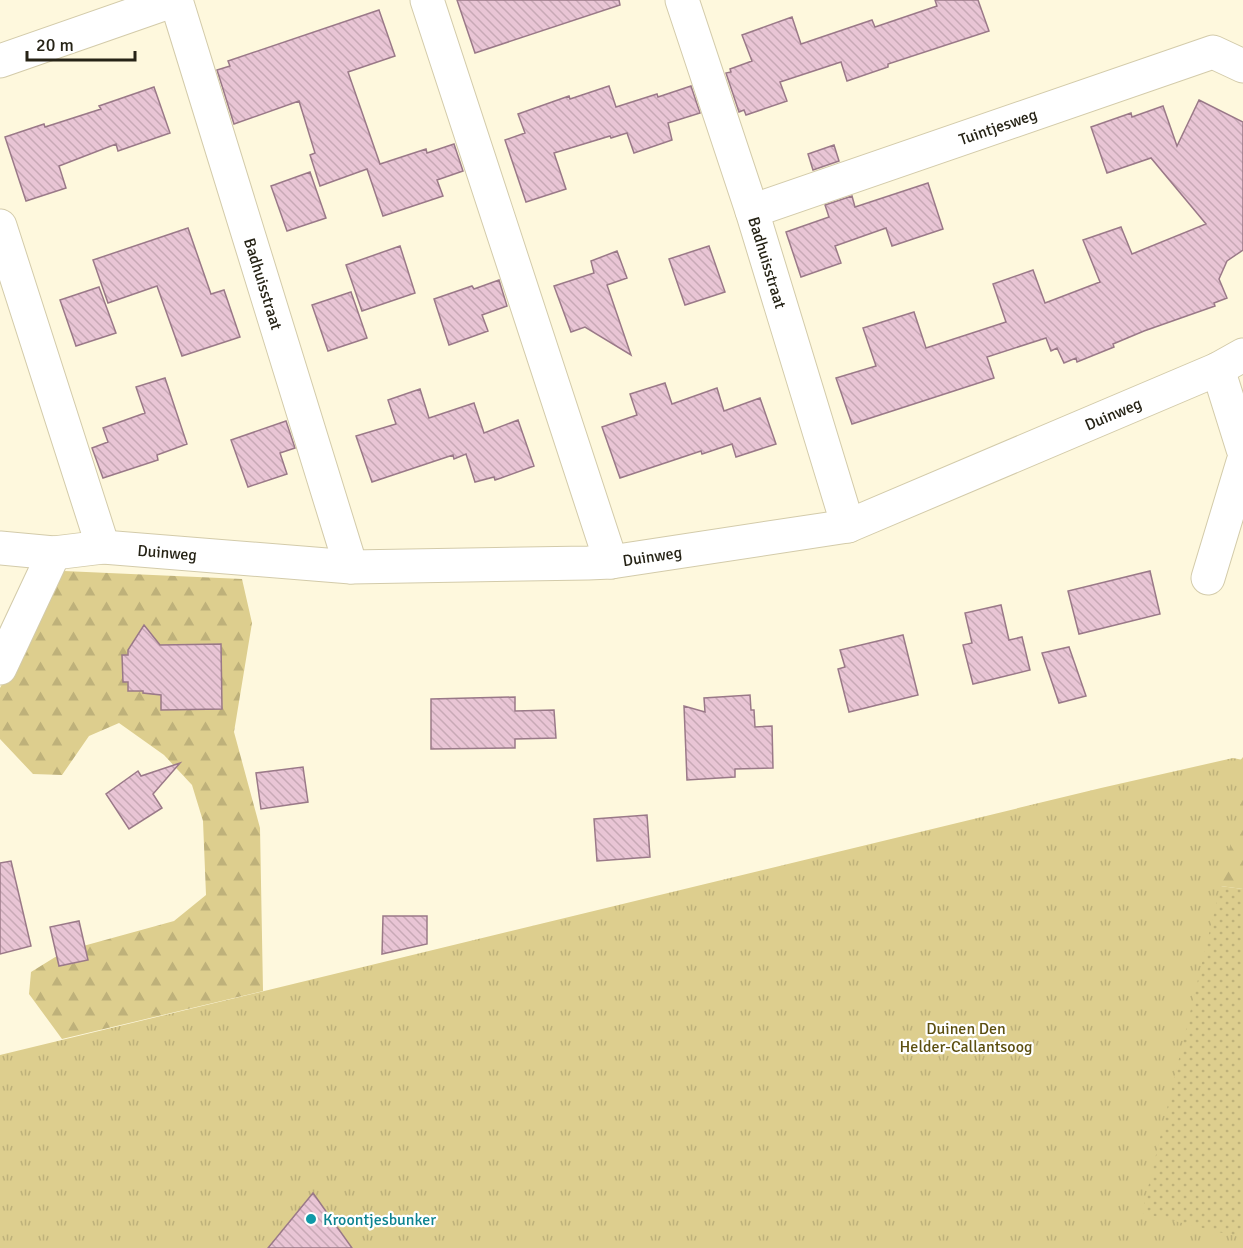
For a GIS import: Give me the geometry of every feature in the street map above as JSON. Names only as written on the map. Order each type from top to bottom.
[{"type":"street","name":"Badhuisstraat","points":[[0,61],[175,0],[351,567]]},
{"type":"street","points":[[427,0],[611,562]]},
{"type":"street","name":"Badhuisstraat","points":[[682,0],[752,211],[848,526]]},
{"type":"street","name":"Tuintjesweg","points":[[752,211],[1213,52],[1243,66]]},
{"type":"street","points":[[0,226],[103,547]]},
{"type":"street","name":"Duinweg","points":[[0,548],[54,553],[103,547],[351,567],[611,562],[848,526],[1230,362],[1243,449]]},
{"type":"street","points":[[1208,578],[1243,462]]},
{"type":"street","points":[[0,668],[54,553]]},
{"type":"green space","points":[[64,571],[242,579],[252,623],[234,732],[260,828],[263,991],[62,1039],[29,994],[31,972],[65,951],[174,921],[206,895],[203,821],[192,785],[164,755],[119,723],[89,736],[62,775],[33,774],[0,739],[0,688]]},
{"type":"green space","points":[[1243,757],[1243,889],[1205,884],[1157,861]]},
{"type":"green space","name":"Duinen Den Helder-Callantsoog","points":[[1233,758],[1243,760],[1243,792],[1142,1213],[1243,1238],[1243,1248],[0,1248],[0,1055]]},
{"type":"green space","points":[[1205,884],[1243,889],[1243,1248],[889,1248]]},
{"type":"building","points":[[457,0],[619,0],[620,5],[475,53]]},
{"type":"building","points":[[935,0],[978,0],[989,31],[888,64],[888,67],[847,81],[841,62],[780,82],[787,101],[746,115],[744,110],[739,112],[726,73],[731,72],[730,69],[752,61],[742,35],[792,17],[801,44],[872,20],[875,27],[937,6]]},
{"type":"building","points":[[379,10],[395,56],[348,72],[380,164],[426,149],[427,153],[454,144],[463,171],[437,180],[443,196],[383,216],[367,169],[320,186],[310,155],[315,153],[299,101],[234,124],[217,70],[230,66],[228,61]]},
{"type":"building","points":[[609,86],[616,107],[691,86],[700,113],[668,123],[672,140],[634,153],[627,133],[554,153],[566,189],[526,202],[505,140],[525,133],[518,114],[569,96],[570,99]]},
{"type":"building","points":[[154,87],[170,133],[118,151],[116,144],[59,166],[66,188],[26,201],[5,137],[101,109],[99,106]]},
{"type":"building","points":[[1199,100],[1243,122],[1243,250],[1227,261],[1219,279],[1227,298],[1214,303],[1215,306],[1144,331],[1113,344],[1114,347],[1077,362],[1076,358],[1064,363],[1057,348],[1051,351],[1046,338],[987,357],[994,378],[852,424],[836,378],[876,366],[863,328],[914,312],[926,348],[1006,322],[993,284],[1033,270],[1045,303],[1100,282],[1083,240],[1121,227],[1132,254],[1206,224],[1151,158],[1107,173],[1091,127],[1131,113],[1132,117],[1163,106],[1177,146]]},
{"type":"building","points":[[834,145],[839,161],[813,170],[808,154]]},
{"type":"building","points":[[310,172],[326,218],[287,231],[271,186]]},
{"type":"building","points":[[928,183],[943,229],[892,246],[886,228],[835,246],[841,263],[801,277],[786,232],[829,217],[825,205],[852,196],[855,207]]},
{"type":"building","points":[[188,228],[211,294],[224,290],[240,337],[182,356],[157,286],[108,303],[93,260]]},
{"type":"building","points":[[400,246],[415,293],[362,311],[346,265]]},
{"type":"building","points":[[709,246],[725,292],[685,305],[669,259]]},
{"type":"building","points":[[617,251],[627,278],[607,285],[631,355],[585,327],[571,332],[554,286],[594,273],[591,261]]},
{"type":"building","points":[[499,280],[507,306],[482,315],[488,331],[449,345],[434,299],[472,286],[474,289]]},
{"type":"building","points":[[99,287],[116,333],[76,346],[60,300]]},
{"type":"building","points":[[351,292],[367,338],[328,351],[312,305]]},
{"type":"building","points":[[165,378],[187,444],[157,455],[158,460],[103,478],[92,448],[108,442],[103,428],[145,413],[136,387]]},
{"type":"building","points":[[665,383],[672,404],[717,388],[724,411],[760,398],[776,444],[736,457],[732,444],[702,454],[701,451],[620,478],[602,427],[637,415],[630,394]]},
{"type":"building","points":[[420,389],[429,418],[474,403],[484,433],[518,420],[534,466],[495,480],[494,477],[475,482],[466,454],[454,459],[453,455],[372,482],[356,436],[396,424],[388,400]]},
{"type":"building","points":[[286,421],[295,448],[280,453],[287,474],[248,487],[231,440]]},
{"type":"building","points":[[1150,571],[1160,614],[1079,634],[1068,591]]},
{"type":"building","points":[[1001,605],[1009,640],[1022,637],[1030,670],[973,684],[963,645],[972,643],[965,613]]},
{"type":"building","points":[[144,625],[160,645],[221,644],[222,709],[161,710],[161,695],[143,693],[143,691],[128,691],[128,682],[123,682],[122,655],[128,655],[128,650]]},
{"type":"building","points":[[903,635],[918,695],[849,712],[838,669],[845,667],[840,650]]},
{"type":"building","points":[[1069,647],[1086,696],[1059,703],[1042,653]]},
{"type":"building","points":[[750,695],[755,727],[772,726],[773,768],[735,769],[735,777],[687,780],[684,706],[705,712],[704,698]]},
{"type":"building","points":[[515,697],[515,711],[554,710],[556,738],[515,739],[515,748],[431,749],[431,699]]},
{"type":"building","points":[[180,763],[153,794],[162,808],[129,829],[106,794],[138,771],[141,776]]},
{"type":"building","points":[[303,767],[308,802],[261,809],[256,773]]},
{"type":"building","points":[[647,815],[650,857],[597,861],[594,819]]},
{"type":"building","points":[[11,861],[31,946],[0,954],[0,863]]},
{"type":"building","points":[[383,916],[427,916],[427,944],[382,954]]},
{"type":"building","points":[[79,921],[88,960],[59,966],[50,927]]},
{"type":"building","name":"Kroontjesbunker","points":[[313,1193],[352,1248],[268,1248]]},
{"type":"place","name":"Kroontjesbunker","points":[[311,1219]]}]
